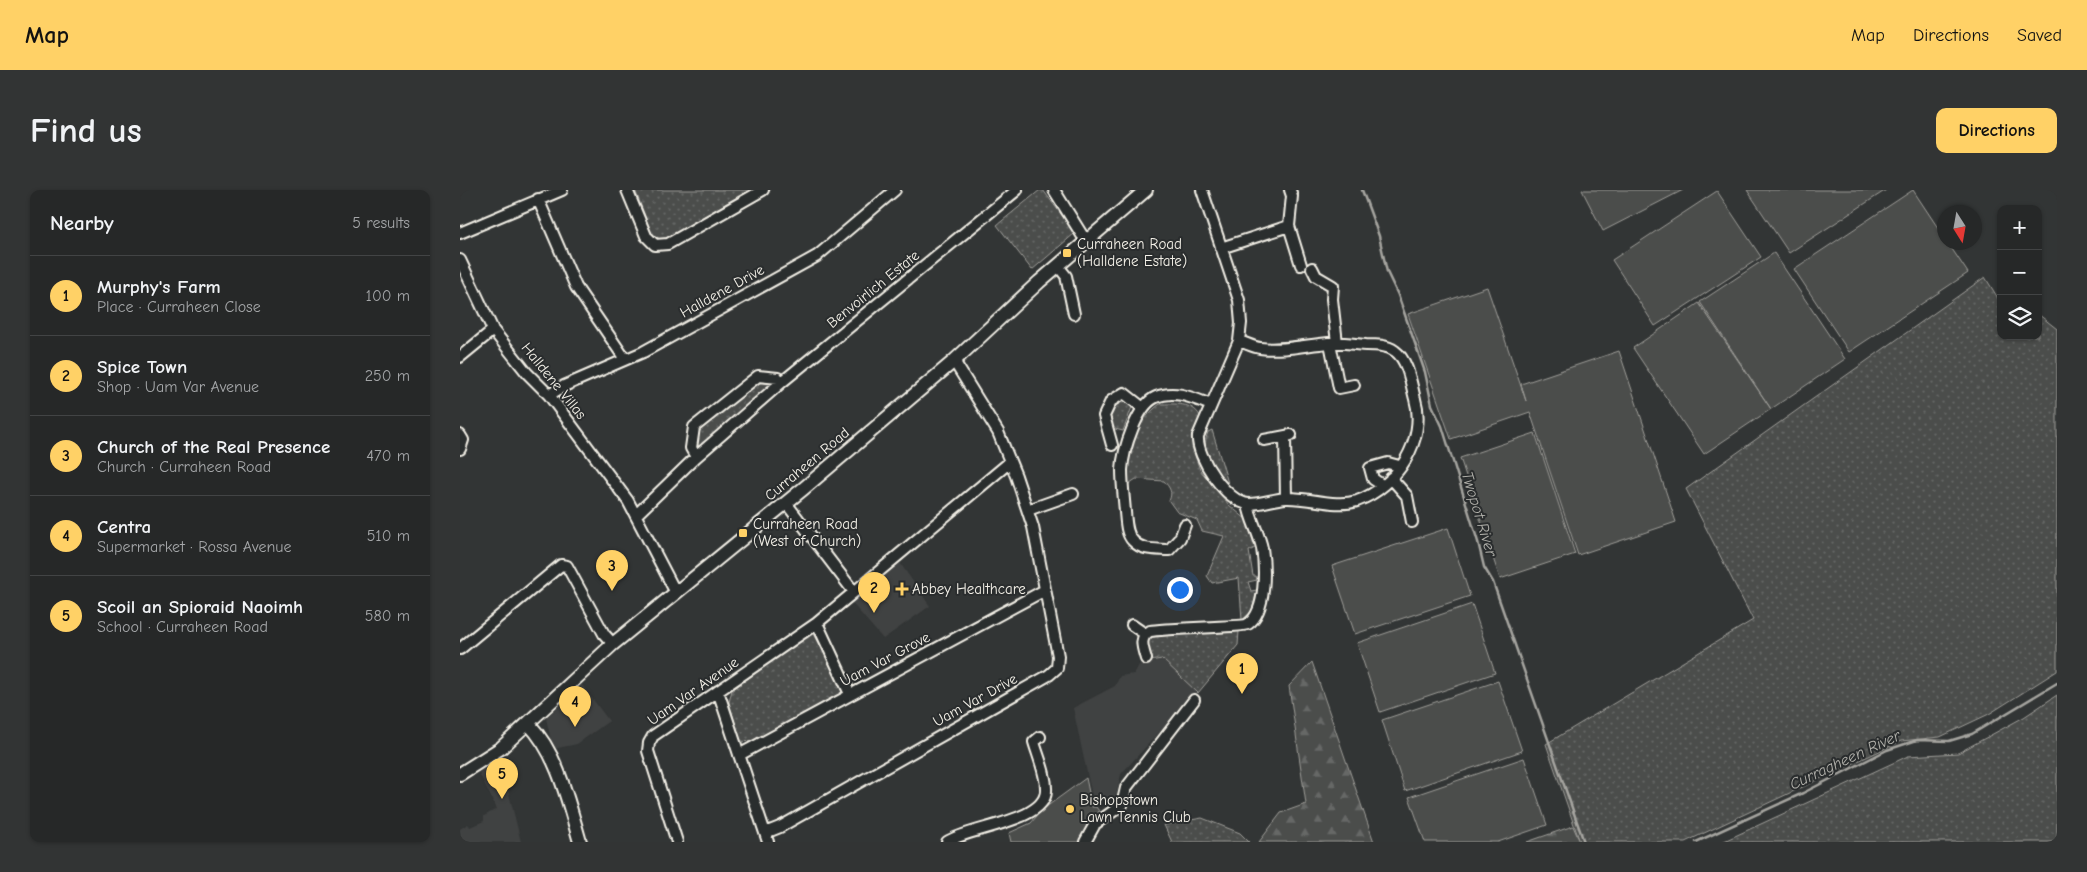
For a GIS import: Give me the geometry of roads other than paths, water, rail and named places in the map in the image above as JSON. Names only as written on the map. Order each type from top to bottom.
[{"type":"street","points":[[461,232],[562,190]]},
{"type":"street","points":[[627,190],[646,236],[655,244],[668,244],[763,190]]},
{"type":"street","name":"Halldene Drive","points":[[549,395],[564,386],[643,352],[817,256],[895,190]]},
{"type":"street","name":"Benvoirlich Estate","points":[[636,515],[696,457],[782,382],[982,219],[1004,194],[1017,190]]},
{"type":"street","points":[[1054,190],[1082,234],[1088,239]]},
{"type":"street","name":"Curraheen Road","points":[[460,774],[501,748],[613,644],[786,503],[954,361],[1088,239],[1146,190]]},
{"type":"street","points":[[1202,190],[1239,300],[1241,323],[1239,341],[1198,436],[1197,445],[1201,456],[1216,479],[1239,501],[1248,504],[1286,498],[1340,503],[1357,501],[1391,478],[1411,452],[1416,440],[1419,421],[1417,406],[1403,360],[1395,351],[1384,346],[1334,343],[1286,348],[1260,348],[1239,341]]},
{"type":"street","points":[[1290,190],[1292,196],[1289,226],[1301,265]]},
{"type":"street","points":[[538,199],[576,287],[625,359]]},
{"type":"street","points":[[1221,248],[1289,226]]},
{"type":"street","name":"Halldene Villas","points":[[460,260],[493,330],[527,373],[549,395],[628,500],[676,593]]},
{"type":"street","points":[[1058,266],[1066,276],[1074,314]]},
{"type":"street","points":[[1312,268],[1316,276],[1333,286],[1334,343],[1339,388],[1354,385]]},
{"type":"street","points":[[460,357],[493,330]]},
{"type":"street","name":"Uam Var Drive","points":[[718,691],[722,696],[766,838],[780,827],[1049,675],[1056,668],[1058,656],[1028,510],[998,432],[954,361]]},
{"type":"street","points":[[696,457],[691,448],[694,427],[758,376],[778,378],[782,382]]},
{"type":"street","points":[[1112,445],[1104,416],[1112,401],[1124,393],[1143,408]]},
{"type":"street","points":[[1185,525],[1180,538],[1169,550],[1142,548],[1132,540],[1127,529],[1122,468],[1135,424],[1143,408],[1154,397],[1169,393],[1184,395],[1211,405]]},
{"type":"street","points":[[460,434],[463,440],[460,449]]},
{"type":"street","points":[[1264,440],[1288,436],[1286,498]]},
{"type":"street","name":"Uam Var Avenue","points":[[677,842],[648,751],[649,743],[653,736],[817,623],[1010,462]]},
{"type":"street","points":[[1382,485],[1373,479],[1370,468],[1388,463],[1399,466]]},
{"type":"street","points":[[1391,478],[1407,496],[1412,522]]},
{"type":"street","points":[[1028,510],[1073,494]]},
{"type":"street","points":[[786,503],[854,592]]},
{"type":"street","points":[[1146,659],[1142,642],[1145,634],[1150,631],[1171,628],[1243,626],[1254,619],[1261,600],[1264,567],[1261,545],[1248,504]]},
{"type":"street","points":[[460,649],[561,564],[567,566],[604,634],[613,644]]},
{"type":"street","name":"Uam Var Grove","points":[[739,755],[1044,590]]},
{"type":"street","points":[[817,623],[850,694]]},
{"type":"street","points":[[1132,625],[1145,634]]},
{"type":"street","points":[[1085,842],[1095,824],[1122,805],[1126,788],[1194,700]]},
{"type":"street","points":[[528,722],[542,738],[552,759],[580,842]]},
{"type":"street","points":[[947,842],[964,833],[1024,817],[1040,804],[1046,789],[1034,742],[1040,737]]},
{"type":"waterway","name":"Twopot River","points":[[1362,190],[1379,236],[1387,272],[1398,295],[1425,372],[1432,405],[1442,426],[1484,567],[1493,582],[1584,842]]},
{"type":"waterway","name":"Curragheen River","points":[[1696,842],[1803,793],[1887,750],[1917,740],[1949,741],[1972,734],[2057,683]]},
{"type":"place","name":"Curraheen Road (Halldene Estate)","points":[[1067,253]]},
{"type":"place","name":"Curraheen Road (West of Church)","points":[[743,533]]},
{"type":"place","name":"Abbey Healthcare","points":[[902,589]]},
{"type":"place","name":"Church of the Real Presence","points":[[612,591]]},
{"type":"place","name":"Spice Town","points":[[874,613]]},
{"type":"place","name":"Murphy's Farm","points":[[1242,694]]},
{"type":"place","name":"Centra","points":[[575,727]]},
{"type":"place","name":"Scoil an Spioraid Naoimh","points":[[502,799]]},
{"type":"place","name":"Bishopstown Lawn Tennis Club","points":[[1070,809]]}]
